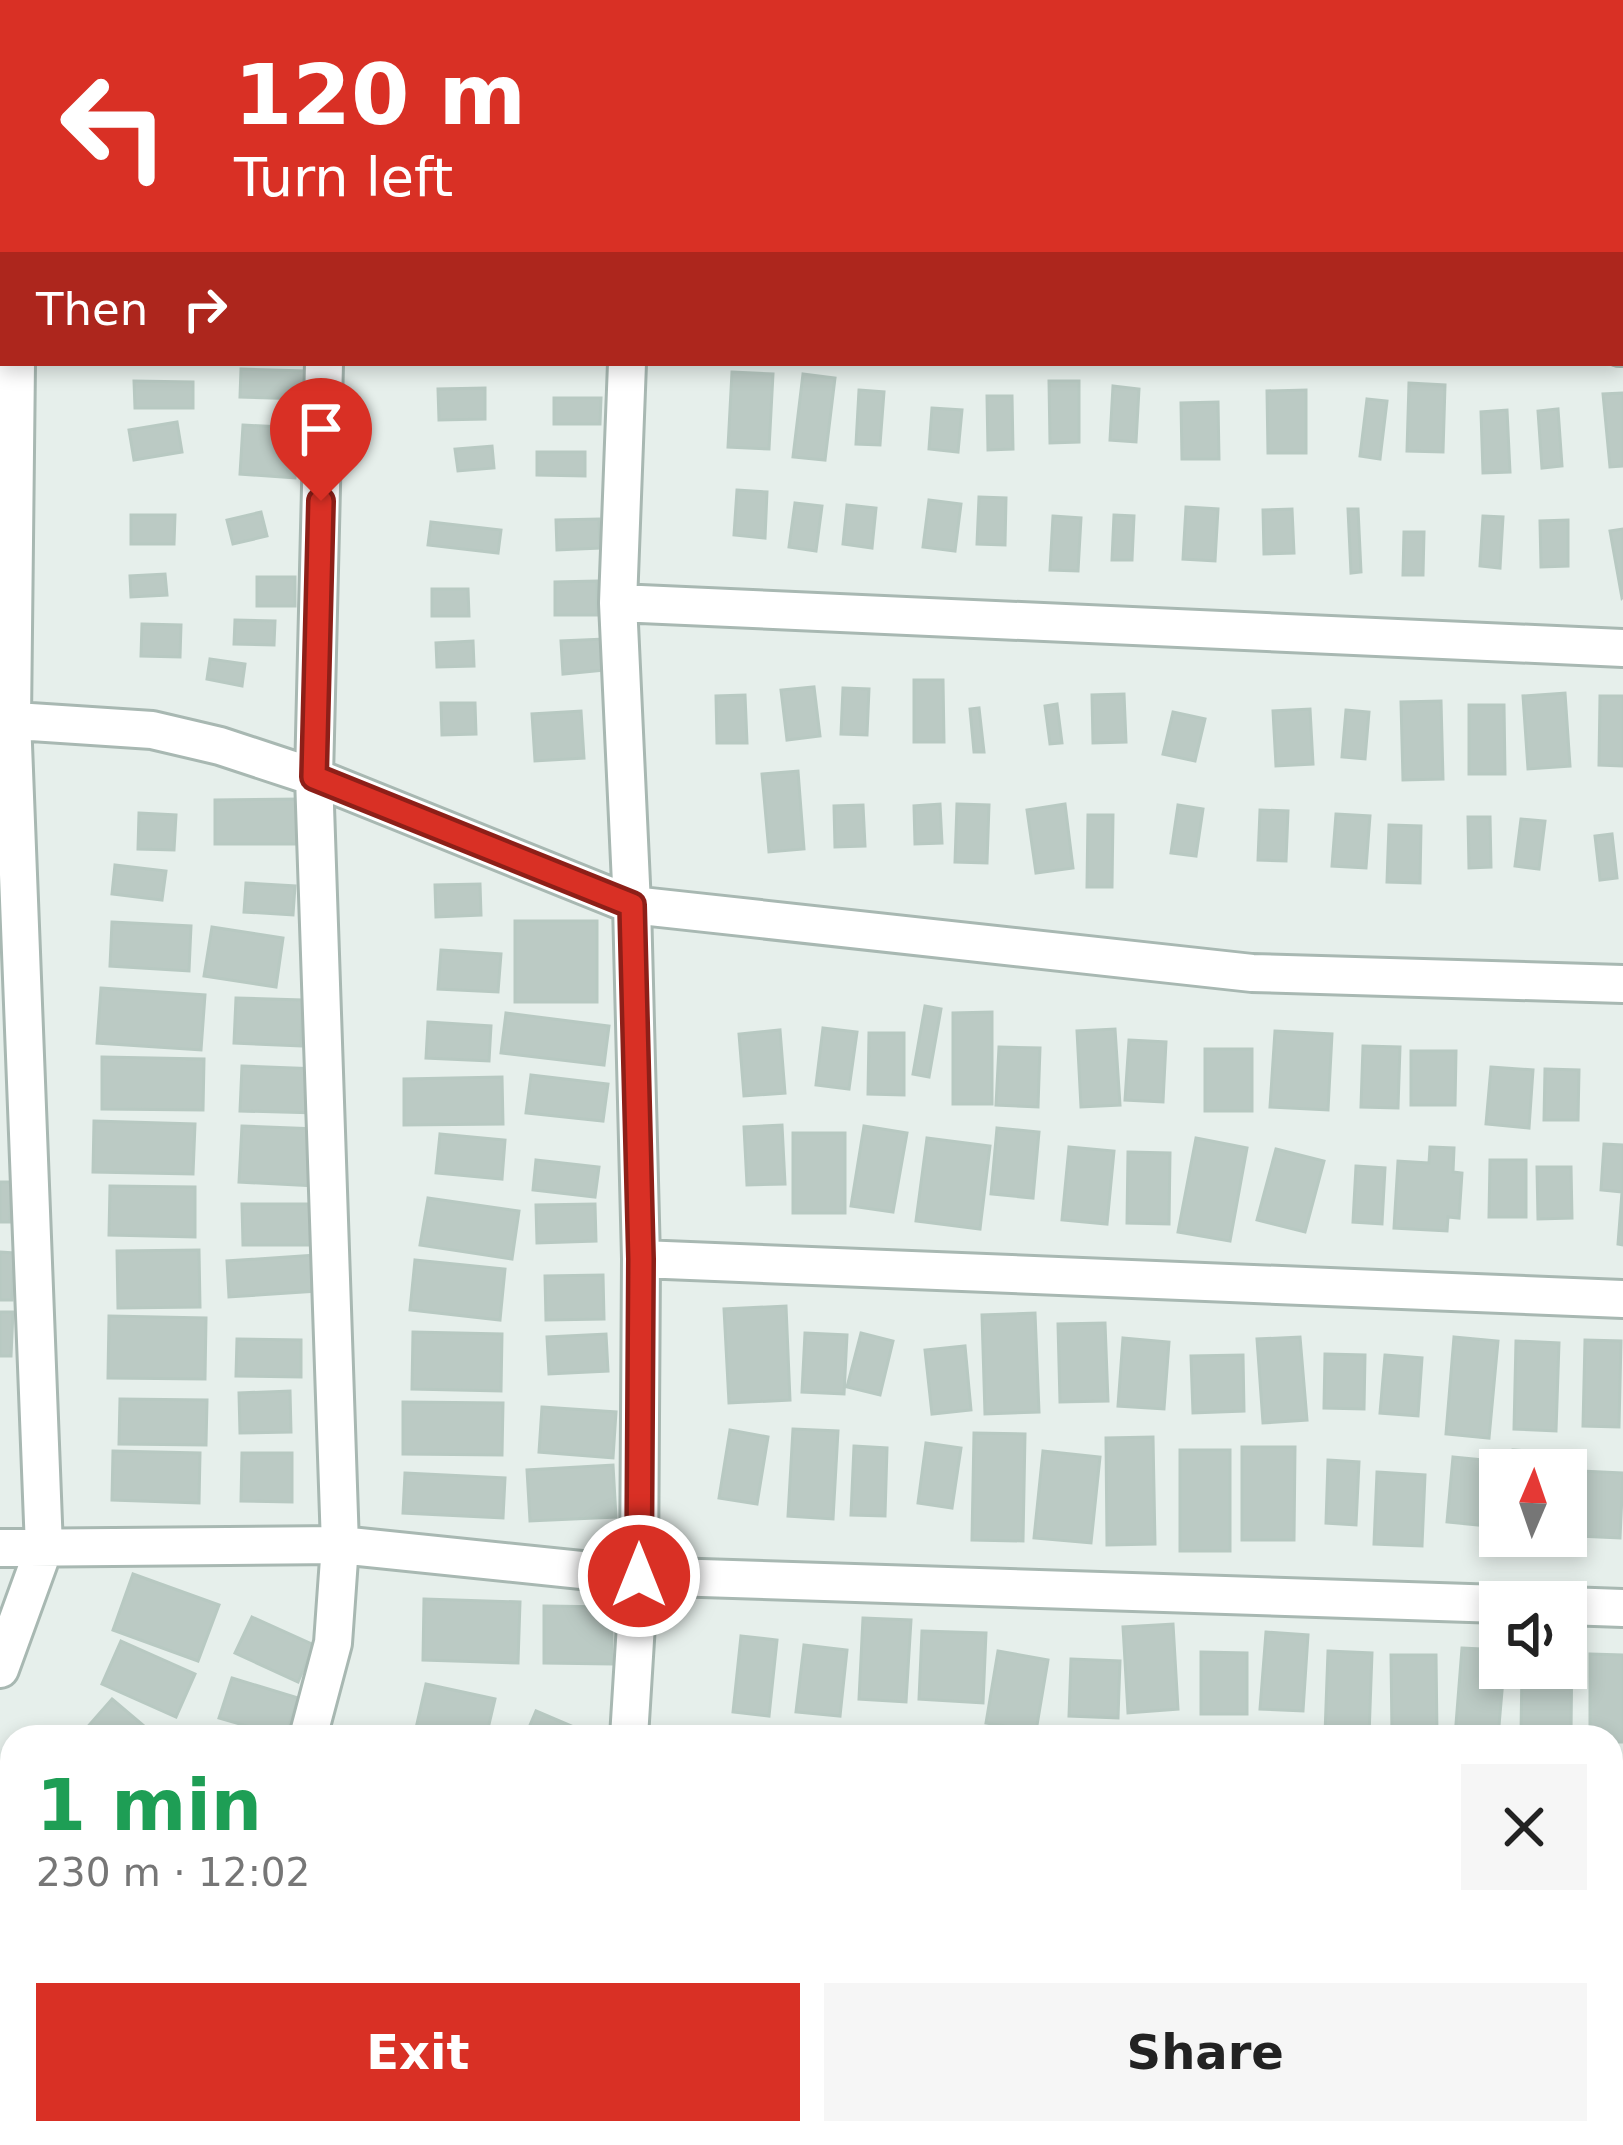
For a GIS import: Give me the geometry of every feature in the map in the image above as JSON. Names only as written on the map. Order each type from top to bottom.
[{"type":"street","points":[[0,1669],[44,1548],[6,719],[16,366]]},
{"type":"street","points":[[311,1725],[333,1643],[340,1544],[314,777],[324,366]]},
{"type":"street","points":[[627,366],[618,603],[641,1259],[639,1576],[630,1725]]},
{"type":"street","points":[[618,603],[1623,648]]},
{"type":"street","points":[[6,719],[152,730],[220,746],[314,777],[632,905],[1252,973],[1623,984]]},
{"type":"street","points":[[641,1259],[1623,1299]]},
{"type":"street","points":[[0,1548],[340,1544],[639,1576],[1479,1603]]},
{"type":"street","points":[[1587,1607],[1623,1608]]},
{"type":"building","points":[[241,369],[305,371],[304,399],[240,397]]},
{"type":"building","points":[[732,372],[773,374],[769,449],[728,447]]},
{"type":"building","points":[[803,374],[835,378],[825,460],[793,457]]},
{"type":"building","points":[[134,381],[193,382],[193,408],[135,408]]},
{"type":"building","points":[[1049,381],[1079,381],[1079,442],[1050,443]]},
{"type":"building","points":[[1409,383],[1445,385],[1443,452],[1407,451]]},
{"type":"building","points":[[1113,386],[1139,389],[1136,442],[1110,440]]},
{"type":"building","points":[[485,388],[485,419],[439,420],[438,389]]},
{"type":"building","points":[[859,390],[884,392],[880,445],[856,444]]},
{"type":"building","points":[[1306,390],[1306,453],[1268,453],[1267,391]]},
{"type":"building","points":[[1623,393],[1623,466],[1610,467],[1603,394]]},
{"type":"building","points":[[987,396],[1012,396],[1013,449],[988,450]]},
{"type":"building","points":[[554,398],[601,398],[600,424],[554,424]]},
{"type":"building","points":[[1367,399],[1387,401],[1380,459],[1360,456]]},
{"type":"building","points":[[1218,402],[1219,459],[1182,459],[1181,403]]},
{"type":"building","points":[[932,408],[962,410],[958,452],[929,449]]},
{"type":"building","points":[[1558,409],[1562,466],[1542,468],[1538,411]]},
{"type":"building","points":[[1507,410],[1510,472],[1483,473],[1481,412]]},
{"type":"building","points":[[177,422],[182,452],[134,460],[129,430]]},
{"type":"building","points":[[243,425],[299,428],[295,478],[240,474]]},
{"type":"building","points":[[492,446],[494,468],[458,471],[455,449]]},
{"type":"building","points":[[537,452],[585,452],[585,476],[537,475]]},
{"type":"building","points":[[737,490],[767,492],[765,538],[734,535]]},
{"type":"building","points":[[979,497],[1006,498],[1005,545],[977,544]]},
{"type":"building","points":[[929,500],[961,504],[955,551],[923,547]]},
{"type":"building","points":[[795,503],[822,506],[816,551],[789,547]]},
{"type":"building","points":[[847,505],[876,508],[872,548],[843,544]]},
{"type":"building","points":[[1186,507],[1218,509],[1215,561],[1183,559]]},
{"type":"building","points":[[1292,509],[1294,553],[1264,554],[1263,510]]},
{"type":"building","points":[[1348,509],[1358,509],[1361,572],[1351,573]]},
{"type":"building","points":[[261,512],[267,536],[233,544],[227,520]]},
{"type":"building","points":[[131,515],[175,515],[174,544],[131,544]]},
{"type":"building","points":[[1114,515],[1134,516],[1132,560],[1112,560]]},
{"type":"building","points":[[1053,516],[1081,518],[1078,571],[1050,570]]},
{"type":"building","points":[[1483,516],[1503,517],[1500,568],[1480,566]]},
{"type":"building","points":[[599,519],[600,548],[557,550],[556,520]]},
{"type":"building","points":[[1568,520],[1568,566],[1541,567],[1540,521]]},
{"type":"building","points":[[431,522],[501,530],[498,553],[428,545]]},
{"type":"building","points":[[1623,529],[1623,597],[1622,598],[1610,531]]},
{"type":"building","points":[[1404,532],[1424,532],[1423,575],[1403,575]]},
{"type":"building","points":[[165,574],[167,595],[131,597],[130,576]]},
{"type":"building","points":[[257,577],[295,577],[295,606],[257,606]]},
{"type":"building","points":[[597,581],[597,615],[555,615],[555,582]]},
{"type":"building","points":[[432,589],[468,589],[469,616],[432,616]]},
{"type":"building","points":[[235,620],[275,621],[274,645],[234,644]]},
{"type":"building","points":[[142,624],[181,625],[180,657],[141,656]]},
{"type":"building","points":[[604,639],[606,670],[563,674],[561,641]]},
{"type":"building","points":[[473,641],[474,666],[437,667],[436,643]]},
{"type":"building","points":[[210,659],[245,664],[242,686],[207,679]]},
{"type":"building","points":[[914,680],[943,680],[944,742],[914,742]]},
{"type":"building","points":[[814,687],[820,736],[787,740],[781,690]]},
{"type":"building","points":[[843,688],[869,689],[867,735],[841,734]]},
{"type":"building","points":[[1565,693],[1570,766],[1528,769],[1523,696]]},
{"type":"building","points":[[1124,694],[1126,742],[1093,743],[1092,695]]},
{"type":"building","points":[[745,695],[747,743],[717,743],[716,696]]},
{"type":"building","points":[[1600,696],[1623,696],[1623,766],[1599,765]]},
{"type":"building","points":[[1441,701],[1443,779],[1403,780],[1401,702]]},
{"type":"building","points":[[441,703],[475,703],[476,734],[442,735]]},
{"type":"building","points":[[1057,704],[1062,743],[1050,744],[1045,706]]},
{"type":"building","points":[[1469,705],[1504,705],[1505,774],[1469,774]]},
{"type":"building","points":[[979,708],[984,752],[974,752],[970,709]]},
{"type":"building","points":[[1310,709],[1313,764],[1276,766],[1273,711]]},
{"type":"building","points":[[1346,710],[1369,712],[1365,759],[1342,757]]},
{"type":"building","points":[[581,711],[584,758],[535,761],[532,714]]},
{"type":"building","points":[[1173,712],[1205,719],[1195,761],[1163,754]]},
{"type":"building","points":[[798,771],[804,849],[769,852],[762,774]]},
{"type":"building","points":[[301,799],[301,844],[215,844],[215,800]]},
{"type":"building","points":[[940,804],[942,843],[915,844],[914,806]]},
{"type":"building","points":[[957,804],[989,805],[987,863],[955,862]]},
{"type":"building","points":[[1065,804],[1073,868],[1036,873],[1027,810]]},
{"type":"building","points":[[863,805],[865,846],[835,847],[834,806]]},
{"type":"building","points":[[1178,805],[1203,809],[1196,856],[1171,853]]},
{"type":"building","points":[[1260,810],[1288,811],[1286,861],[1258,860]]},
{"type":"building","points":[[139,813],[176,815],[174,850],[138,849]]},
{"type":"building","points":[[1336,814],[1370,816],[1366,868],[1332,866]]},
{"type":"building","points":[[1088,815],[1113,815],[1112,887],[1087,887]]},
{"type":"building","points":[[1468,817],[1490,817],[1491,867],[1469,868]]},
{"type":"building","points":[[1521,819],[1545,821],[1539,869],[1515,866]]},
{"type":"building","points":[[1389,825],[1421,826],[1420,883],[1387,882]]},
{"type":"building","points":[[1612,834],[1617,878],[1600,880],[1595,836]]},
{"type":"building","points":[[115,865],[166,871],[162,900],[112,894]]},
{"type":"building","points":[[246,883],[295,886],[293,915],[244,912]]},
{"type":"building","points":[[480,884],[481,915],[436,917],[435,885]]},
{"type":"building","points":[[515,921],[597,921],[597,1002],[515,1002]]},
{"type":"building","points":[[112,922],[191,926],[189,971],[110,966]]},
{"type":"building","points":[[212,927],[283,938],[276,987],[204,976]]},
{"type":"building","points":[[441,950],[501,954],[498,992],[438,989]]},
{"type":"building","points":[[101,988],[205,995],[201,1050],[97,1043]]},
{"type":"building","points":[[236,998],[302,1000],[301,1046],[234,1043]]},
{"type":"building","points":[[925,1006],[941,1009],[929,1077],[913,1074]]},
{"type":"building","points":[[992,1012],[992,1104],[953,1104],[953,1013]]},
{"type":"building","points":[[506,1013],[609,1026],[604,1065],[501,1053]]},
{"type":"building","points":[[428,1022],[491,1026],[489,1061],[426,1058]]},
{"type":"building","points":[[823,1028],[857,1032],[849,1089],[816,1085]]},
{"type":"building","points":[[1115,1029],[1120,1105],[1081,1107],[1077,1031]]},
{"type":"building","points":[[780,1030],[785,1093],[744,1096],[739,1034]]},
{"type":"building","points":[[1275,1031],[1332,1034],[1328,1110],[1270,1107]]},
{"type":"building","points":[[869,1033],[904,1033],[904,1095],[868,1094]]},
{"type":"building","points":[[1129,1040],[1166,1042],[1163,1102],[1125,1100]]},
{"type":"building","points":[[1363,1046],[1400,1047],[1398,1108],[1361,1107]]},
{"type":"building","points":[[999,1047],[1040,1048],[1038,1107],[996,1105]]},
{"type":"building","points":[[1205,1049],[1252,1049],[1252,1111],[1205,1111]]},
{"type":"building","points":[[1411,1051],[1456,1051],[1455,1105],[1411,1105]]},
{"type":"building","points":[[102,1057],[204,1059],[203,1110],[102,1109]]},
{"type":"building","points":[[242,1066],[318,1069],[317,1113],[240,1111]]},
{"type":"building","points":[[1491,1067],[1533,1070],[1529,1128],[1486,1124]]},
{"type":"building","points":[[1545,1069],[1579,1070],[1578,1120],[1544,1120]]},
{"type":"building","points":[[531,1075],[608,1084],[603,1121],[526,1113]]},
{"type":"building","points":[[502,1077],[503,1124],[404,1125],[404,1079]]},
{"type":"building","points":[[94,1121],[195,1124],[193,1174],[93,1172]]},
{"type":"building","points":[[782,1125],[785,1184],[747,1185],[744,1127]]},
{"type":"building","points":[[242,1126],[317,1129],[315,1186],[239,1182]]},
{"type":"building","points":[[864,1126],[907,1133],[893,1212],[851,1206]]},
{"type":"building","points":[[997,1128],[1039,1132],[1033,1198],[991,1194]]},
{"type":"building","points":[[793,1133],[845,1133],[845,1213],[793,1213]]},
{"type":"building","points":[[440,1134],[505,1140],[502,1179],[436,1173]]},
{"type":"building","points":[[927,1138],[990,1146],[980,1229],[916,1221]]},
{"type":"building","points":[[1196,1138],[1247,1148],[1230,1241],[1178,1232]]},
{"type":"building","points":[[1604,1144],[1623,1145],[1623,1245],[1618,1244],[1622,1192],[1601,1190]]},
{"type":"building","points":[[1069,1147],[1114,1151],[1107,1224],[1062,1220]]},
{"type":"building","points":[[1430,1147],[1454,1148],[1453,1172],[1462,1173],[1459,1218],[1448,1217],[1447,1231],[1394,1228],[1398,1161],[1429,1163]]},
{"type":"building","points":[[1276,1149],[1324,1161],[1305,1232],[1257,1220]]},
{"type":"building","points":[[1128,1152],[1170,1153],[1169,1224],[1127,1223]]},
{"type":"building","points":[[536,1160],[599,1167],[595,1197],[533,1190]]},
{"type":"building","points":[[1490,1160],[1526,1160],[1526,1217],[1489,1217]]},
{"type":"building","points":[[1356,1166],[1385,1168],[1382,1224],[1353,1222]]},
{"type":"building","points":[[1537,1167],[1571,1167],[1572,1218],[1538,1219]]},
{"type":"building","points":[[0,1182],[11,1182],[10,1222],[0,1222]]},
{"type":"building","points":[[110,1186],[195,1187],[195,1237],[109,1235]]},
{"type":"building","points":[[428,1198],[519,1211],[512,1259],[420,1245]]},
{"type":"building","points":[[242,1204],[312,1204],[313,1245],[243,1245]]},
{"type":"building","points":[[595,1204],[596,1241],[537,1243],[536,1205]]},
{"type":"building","points":[[199,1250],[200,1307],[118,1308],[117,1251]]},
{"type":"building","points":[[0,1252],[14,1253],[12,1300],[0,1300]]},
{"type":"building","points":[[315,1255],[317,1291],[229,1297],[227,1261]]},
{"type":"building","points":[[415,1260],[505,1269],[500,1320],[410,1310]]},
{"type":"building","points":[[603,1275],[604,1319],[546,1320],[545,1276]]},
{"type":"building","points":[[786,1306],[790,1400],[729,1403],[724,1309]]},
{"type":"building","points":[[0,1312],[13,1312],[11,1356],[0,1356]]},
{"type":"building","points":[[1035,1313],[1039,1412],[985,1414],[982,1315]]},
{"type":"building","points":[[109,1316],[206,1318],[205,1379],[108,1378]]},
{"type":"building","points":[[1105,1323],[1108,1401],[1060,1402],[1058,1324]]},
{"type":"building","points":[[413,1332],[502,1334],[501,1391],[412,1389]]},
{"type":"building","points":[[805,1333],[847,1335],[844,1394],[802,1392]]},
{"type":"building","points":[[861,1333],[893,1341],[880,1395],[847,1387]]},
{"type":"building","points":[[606,1334],[608,1371],[549,1374],[547,1337]]},
{"type":"building","points":[[1300,1337],[1307,1420],[1263,1423],[1257,1339]]},
{"type":"building","points":[[1454,1337],[1498,1341],[1489,1438],[1446,1434]]},
{"type":"building","points":[[1123,1338],[1169,1342],[1164,1409],[1118,1406]]},
{"type":"building","points":[[237,1339],[301,1340],[301,1377],[236,1376]]},
{"type":"building","points":[[1585,1340],[1621,1341],[1619,1427],[1583,1426]]},
{"type":"building","points":[[1516,1341],[1559,1343],[1556,1431],[1514,1429]]},
{"type":"building","points":[[965,1346],[971,1410],[932,1414],[925,1350]]},
{"type":"building","points":[[1325,1354],[1365,1355],[1364,1409],[1324,1408]]},
{"type":"building","points":[[1243,1355],[1244,1411],[1193,1413],[1191,1356]]},
{"type":"building","points":[[1385,1355],[1422,1358],[1418,1416],[1380,1413]]},
{"type":"building","points":[[290,1391],[291,1432],[240,1433],[239,1393]]},
{"type":"building","points":[[120,1399],[207,1400],[206,1445],[119,1444]]},
{"type":"building","points":[[403,1402],[503,1403],[502,1455],[403,1454]]},
{"type":"building","points":[[542,1407],[616,1412],[613,1458],[539,1452]]},
{"type":"building","points":[[793,1429],[838,1431],[833,1519],[788,1516]]},
{"type":"building","points":[[730,1430],[768,1437],[757,1504],[719,1498]]},
{"type":"building","points":[[974,1433],[1025,1434],[1023,1541],[972,1540]]},
{"type":"building","points":[[1153,1437],[1155,1544],[1107,1545],[1106,1438]]},
{"type":"building","points":[[926,1443],[961,1448],[952,1508],[918,1503]]},
{"type":"building","points":[[854,1446],[887,1448],[885,1516],[851,1515]]},
{"type":"building","points":[[1242,1447],[1295,1447],[1294,1540],[1242,1540]]},
{"type":"building","points":[[1180,1450],[1230,1450],[1230,1551],[1180,1551]]},
{"type":"building","points":[[113,1451],[200,1453],[199,1503],[112,1500]]},
{"type":"building","points":[[1043,1451],[1100,1457],[1091,1543],[1034,1538]]},
{"type":"building","points":[[242,1453],[292,1453],[292,1502],[241,1501]]},
{"type":"building","points":[[1453,1457],[1479,1459],[1479,1525],[1447,1522]]},
{"type":"building","points":[[1328,1460],[1359,1462],[1356,1525],[1326,1523]]},
{"type":"building","points":[[613,1465],[616,1517],[530,1521],[527,1470]]},
{"type":"building","points":[[1587,1471],[1623,1473],[1620,1538],[1587,1536]]},
{"type":"building","points":[[1377,1472],[1425,1475],[1422,1546],[1374,1544]]},
{"type":"building","points":[[405,1473],[505,1478],[503,1518],[403,1513]]},
{"type":"building","points":[[133,1574],[219,1605],[198,1661],[113,1630]]},
{"type":"building","points":[[424,1599],[520,1602],[518,1663],[423,1660]]},
{"type":"building","points":[[544,1606],[612,1607],[612,1664],[544,1663]]},
{"type":"building","points":[[252,1617],[314,1645],[298,1682],[235,1653]]},
{"type":"building","points":[[863,1618],[911,1620],[906,1702],[859,1699]]},
{"type":"building","points":[[1173,1624],[1178,1709],[1128,1713],[1123,1627]]},
{"type":"building","points":[[922,1631],[986,1633],[983,1703],[919,1699]]},
{"type":"building","points":[[1266,1632],[1308,1635],[1303,1711],[1260,1709]]},
{"type":"building","points":[[741,1636],[777,1640],[769,1716],[733,1712]]},
{"type":"building","points":[[121,1641],[195,1674],[176,1717],[102,1684]]},
{"type":"building","points":[[804,1645],[847,1650],[840,1716],[796,1712]]},
{"type":"building","points":[[1462,1648],[1479,1649],[1479,1689],[1502,1689],[1499,1725],[1456,1725]]},
{"type":"building","points":[[998,1651],[1048,1660],[1037,1725],[986,1723]]},
{"type":"building","points":[[1328,1651],[1372,1653],[1369,1725],[1325,1725]]},
{"type":"building","points":[[1201,1652],[1247,1653],[1247,1714],[1201,1714]]},
{"type":"building","points":[[1590,1654],[1623,1655],[1623,1725],[1590,1725]]},
{"type":"building","points":[[1391,1655],[1436,1655],[1437,1725],[1392,1725]]},
{"type":"building","points":[[1071,1659],[1120,1661],[1118,1718],[1069,1716]]},
{"type":"building","points":[[232,1678],[298,1698],[289,1725],[243,1725],[219,1718]]},
{"type":"building","points":[[426,1684],[495,1699],[489,1725],[417,1725]]},
{"type":"building","points":[[1522,1689],[1571,1689],[1571,1725],[1521,1725]]},
{"type":"building","points":[[112,1699],[143,1725],[89,1725]]},
{"type":"building","points":[[536,1711],[569,1725],[530,1725]]},
{"type":"route","points":[[321,501],[314,777],[632,905],[641,1259],[639,1576]]}]
